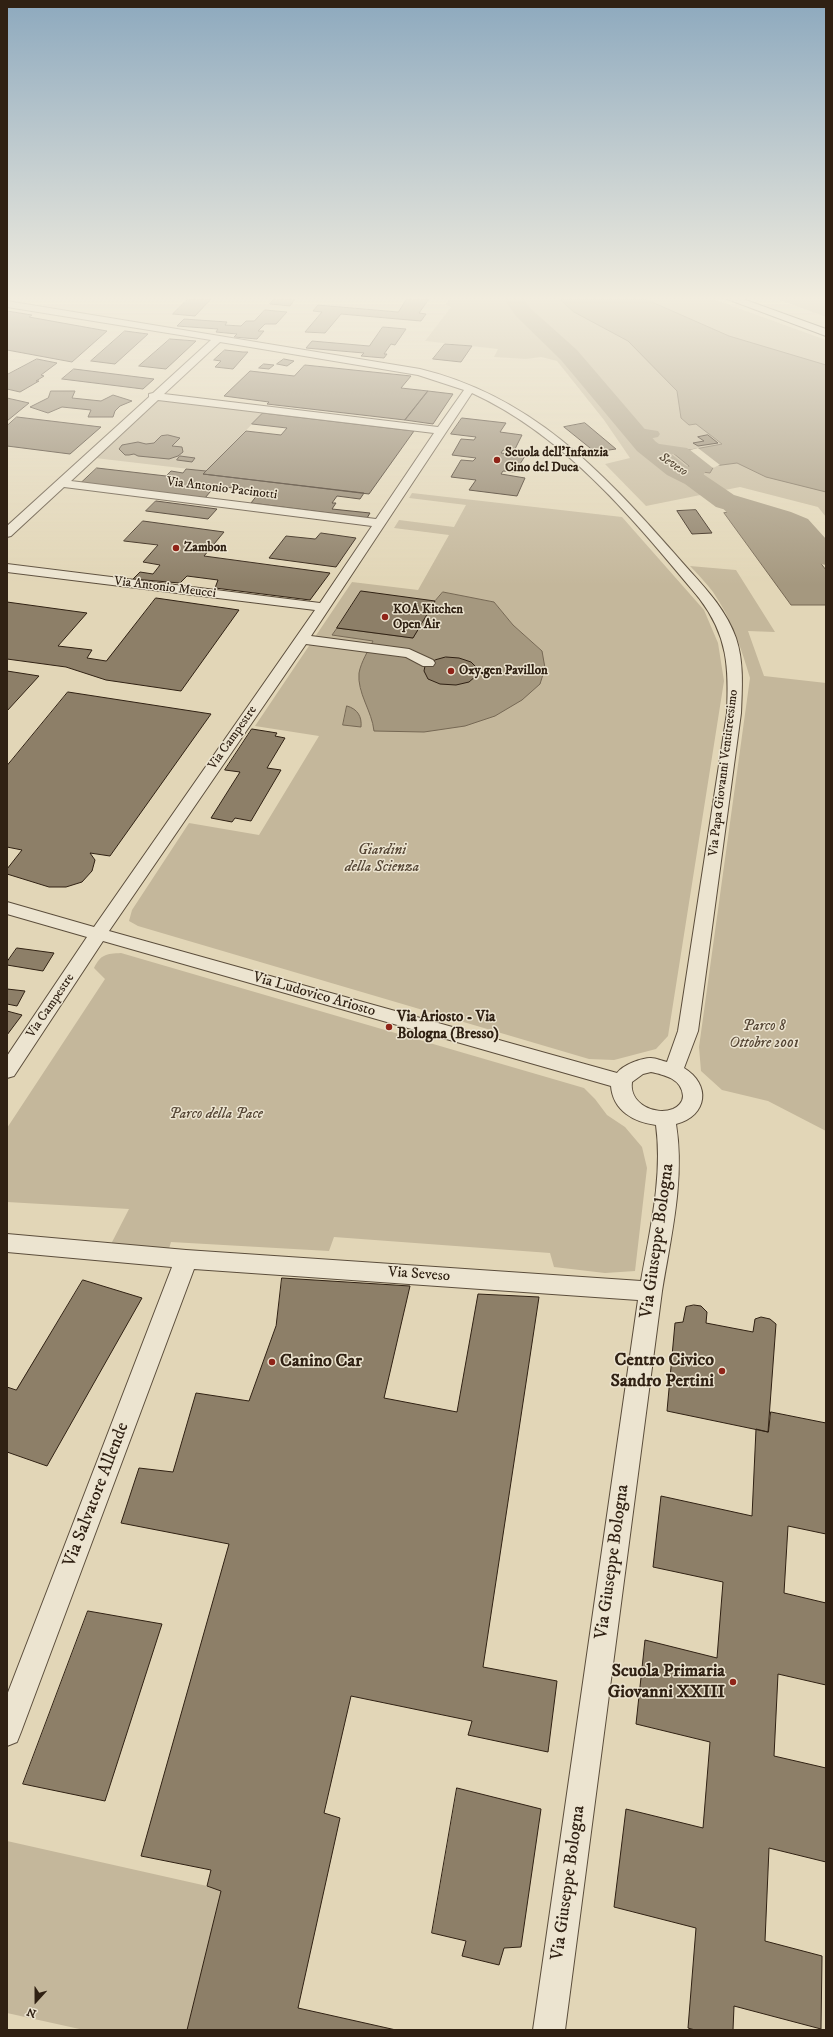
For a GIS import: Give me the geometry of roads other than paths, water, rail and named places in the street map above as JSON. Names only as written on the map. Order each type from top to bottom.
[{"type":"street","name":"Via Campestre","points":[[7,1071],[99,934],[302,639],[466,394]]},
{"type":"street","name":"Via Papa Giovanni Ventitreesimo","points":[[482,394],[523,416],[555,439],[596,474],[713,606],[729,638],[736,676],[734,713],[688,1031],[681,1053],[673,1070]]},
{"type":"street","points":[[7,533],[153,396],[442,431]]},
{"type":"street","points":[[460,404],[486,396]]},
{"type":"street","name":"Via Antonio Pacinotti","points":[[60,483],[380,523]]},
{"type":"street","name":"Via Antonio Meucci","points":[[7,568],[323,607]]},
{"type":"street","points":[[302,639],[408,653],[428,663]]},
{"type":"street","name":"Via Ludovico Ariosto","points":[[7,908],[622,1082]]},
{"type":"street","points":[[652,1065],[667,1067],[673,1070],[680,1073],[690,1082],[694,1093],[692,1104],[684,1113],[671,1118],[656,1118],[641,1114],[628,1106],[622,1095],[622,1082],[627,1074],[637,1068],[652,1065]]},
{"type":"street","name":"Via Giuseppe Bologna","points":[[548,2030],[651,1291],[669,1175],[669,1144],[665,1118]]},
{"type":"street","name":"Via Seveso","points":[[7,1243],[186,1259],[651,1291]]},
{"type":"street","name":"Via Salvatore Allende","points":[[7,1732],[186,1259]]},
{"type":"waterway","name":"Seveso","points":[[602,394],[646,446],[676,470],[694,479],[725,501],[782,518],[798,525],[805,531],[826,557]]},
{"type":"waterway","points":[[632,431],[653,434]]},
{"type":"waterway","points":[[646,446],[682,451],[701,466],[694,479]]},
{"type":"waterway","points":[[725,501],[757,536]]},
{"type":"place","name":"Scuola dell'Infanzia Cino del Duca","points":[[497,460]]},
{"type":"place","name":"Zambon","points":[[176,548]]},
{"type":"place","name":"KOA Kitchen Open Air","points":[[385,617]]},
{"type":"place","name":"Oxy.gen Pavillon","points":[[451,671]]},
{"type":"place","name":"Via Ariosto - Via Bologna (Bresso)","points":[[389,1027]]},
{"type":"place","name":"Canino Car","points":[[272,1362]]},
{"type":"place","name":"Centro Civico Sandro Pertini","points":[[722,1371]]},
{"type":"place","name":"Scuola Primaria Giovanni XXIII","points":[[733,1682]]},
{"type":"park label","name":"Giardini della Scienza","points":[[382,860]]},
{"type":"park label","name":"Parco 8 Ottobre 2001","points":[[764,1036]]},
{"type":"park label","name":"Parco della Pace","points":[[216,1115]]}]
